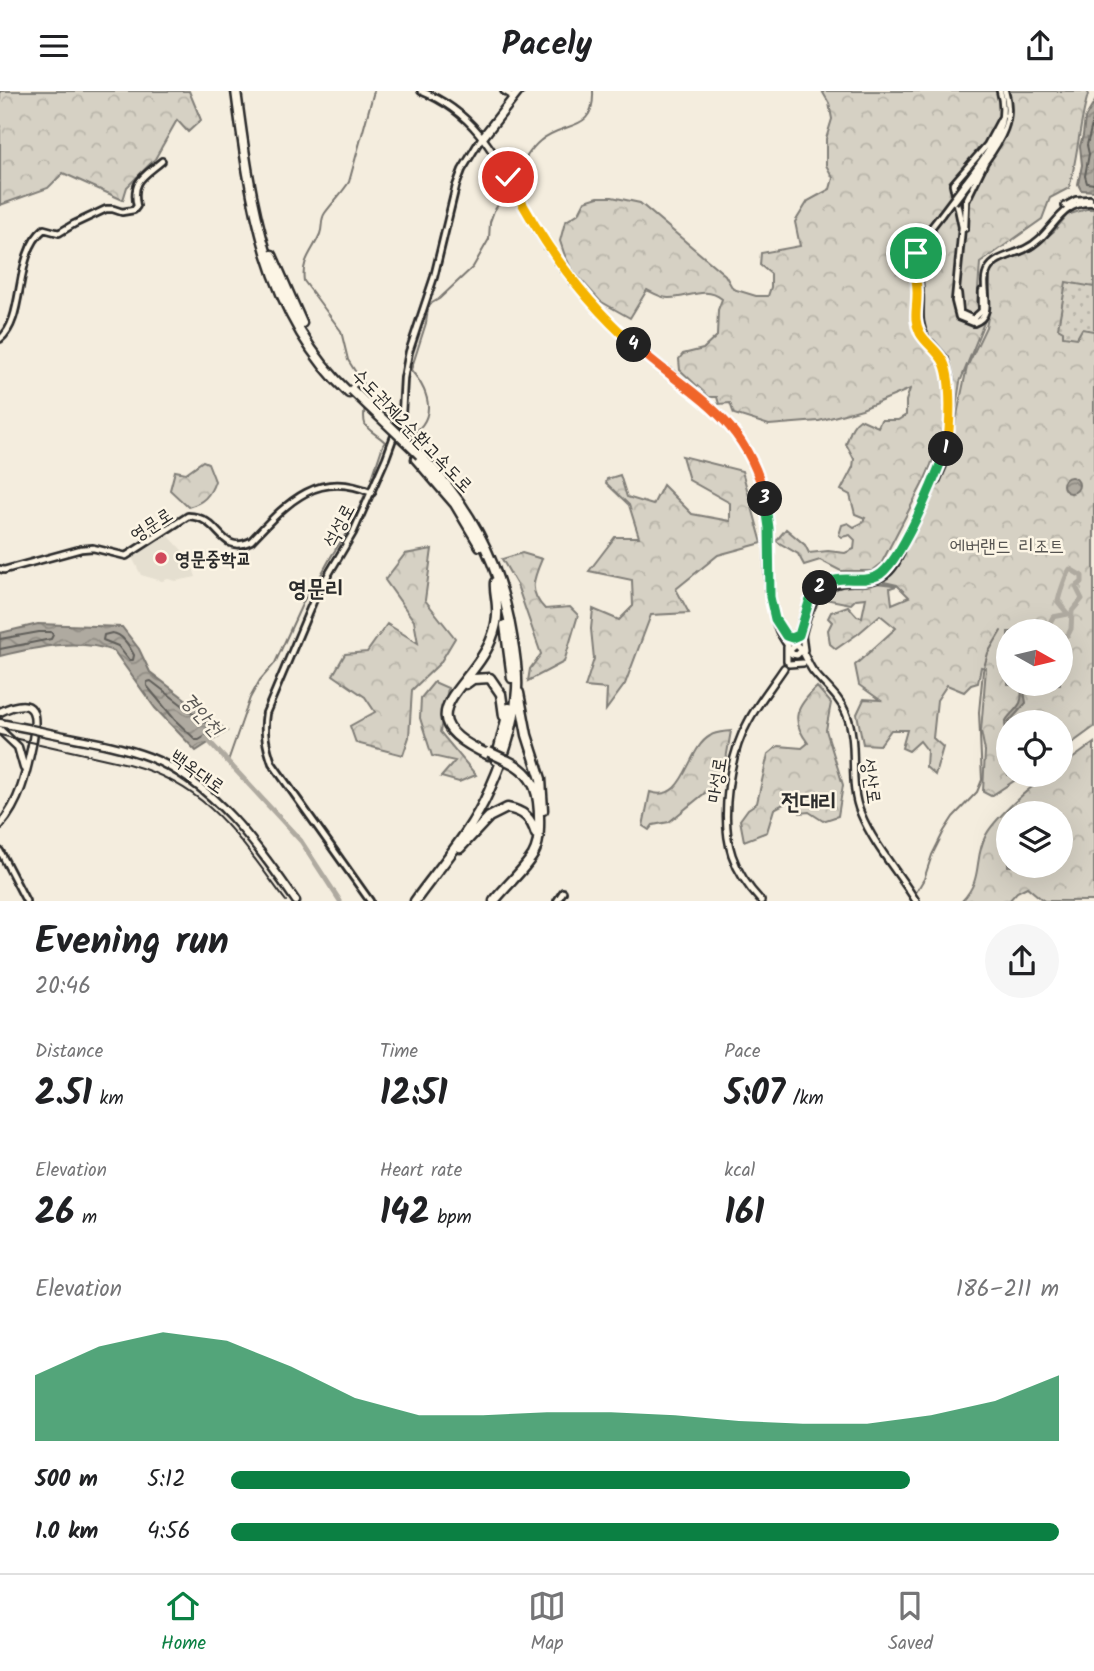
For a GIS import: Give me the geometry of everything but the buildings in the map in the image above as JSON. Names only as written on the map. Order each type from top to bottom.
[{"type":"highway","name":"수도권제2순환고속도로","points":[[238,91],[259,205],[275,264],[312,339],[351,391],[462,504],[479,531],[493,562],[511,626],[517,687],[509,740],[489,792],[461,839],[413,901]]},
{"type":"highway","name":"석성로","points":[[483,137],[513,93]]},
{"type":"highway","name":"수도권제2순환고속도로","points":[[413,901],[457,839],[482,797],[495,767],[505,729],[512,678],[504,619],[495,582],[482,549],[462,513],[418,457]]},
{"type":"highway","points":[[495,582],[497,614],[491,640],[476,668],[453,693],[447,714],[451,732],[460,740],[526,772],[533,782],[540,813],[538,837]]},
{"type":"highway","points":[[489,753],[455,731],[450,713],[454,695],[473,678],[490,678],[502,694],[505,729]]},
{"type":"highway","points":[[492,901],[534,854],[544,794],[517,687]]},
{"type":"highway","points":[[427,885],[498,810],[507,808],[526,815],[538,837]]},
{"type":"main road","points":[[421,91],[436,97],[454,110],[483,137],[494,151],[537,229],[580,289],[616,329],[711,405],[744,446],[765,495],[769,528],[769,588],[775,619],[786,644],[787,664],[803,663]]},
{"type":"main road","points":[[775,619],[814,673]]},
{"type":"main road","points":[[786,636],[792,638],[801,635],[809,666]]},
{"type":"main road","points":[[786,644],[796,650],[803,663],[814,673]]},
{"type":"main road","name":"마성로","points":[[761,901],[739,872],[731,852],[727,818],[730,781],[736,753],[747,724],[787,664]]},
{"type":"main road","name":"성산로","points":[[814,673],[846,712],[850,726],[854,783],[861,815],[916,901]]},
{"type":"main road","points":[[0,712],[19,704],[28,707],[35,714],[36,723],[24,780],[10,812],[0,825]]},
{"type":"main road","name":"백옥대로","points":[[0,723],[149,757],[191,780],[230,815],[296,901]]},
{"type":"main road","points":[[0,730],[18,747],[23,760],[24,780]]},
{"type":"street","points":[[787,664],[796,650],[811,605],[823,590],[839,583],[871,582],[887,574],[893,567],[922,512],[949,450],[953,420],[949,373],[945,359],[920,326],[917,273],[922,247],[998,135],[1003,115],[1002,91]]},
{"type":"street","points":[[1002,91],[1009,108],[1006,128],[985,162],[970,192],[965,210],[964,252],[958,304],[960,313],[969,319],[976,318],[982,311],[982,278],[990,262],[1036,240],[1070,202],[1081,199],[1094,201]]},
{"type":"street","points":[[1003,115],[987,145],[953,184],[962,227],[955,301],[959,317],[974,323],[984,316],[987,304],[985,278],[993,263],[1038,242],[1071,205],[1094,201]]},
{"type":"street","name":"석성로","points":[[370,901],[272,764],[266,747],[266,713],[300,629],[315,597],[353,533],[391,444],[401,414],[409,352],[434,277],[456,186],[462,170],[483,137]]},
{"type":"street","points":[[0,338],[13,321],[29,251],[38,233],[44,229],[59,233],[106,209],[120,212],[134,210],[136,184],[162,161]]},
{"type":"street","points":[[966,184],[985,162]]},
{"type":"street","name":"영문로","points":[[0,569],[81,549],[93,548],[126,556],[188,516],[200,517],[210,523],[227,542],[243,545],[251,541],[285,505],[306,494],[334,483],[352,484],[371,492]]},
{"type":"street","points":[[0,819],[10,812]]},
{"type":"street","points":[[0,851],[26,901]]},
{"type":"street","points":[[557,901],[563,892]]},
{"type":"shaded area","name":"영문중학교","points":[[168,535],[190,559],[196,577],[162,581],[141,575],[132,557]]},
{"type":"green space","points":[[0,91],[189,91],[201,120],[188,132],[177,120],[155,159],[127,187],[123,200],[63,173],[48,188],[0,205]]},
{"type":"green space","points":[[822,91],[1089,91],[1069,188],[1050,198],[1042,219],[980,263],[977,303],[985,320],[960,382],[956,407],[925,479],[881,564],[872,571],[841,571],[820,560],[804,565],[798,554],[776,541],[786,529],[805,545],[809,553],[845,553],[854,549],[855,540],[850,535],[839,535],[842,525],[848,523],[854,527],[865,518],[855,514],[850,495],[841,490],[853,467],[854,459],[846,444],[853,427],[860,419],[878,427],[881,420],[898,420],[906,415],[906,401],[910,389],[862,409],[819,421],[769,425],[734,414],[730,403],[719,404],[717,397],[709,397],[680,370],[679,359],[683,354],[703,349],[717,336],[718,310],[722,299],[709,293],[665,298],[647,290],[630,318],[600,301],[572,270],[560,241],[565,222],[579,213],[585,201],[612,197],[640,203],[725,275],[733,289],[756,296],[768,296],[771,274],[760,265],[761,253],[800,246],[795,222],[808,201],[830,189],[833,178],[826,165],[826,139],[832,119],[829,103]]},
{"type":"green space","name":"에버랜드 리조트","points":[[1094,209],[1094,727],[1073,742],[1073,710],[996,710],[996,787],[1005,787],[991,796],[983,792],[985,751],[981,731],[986,668],[981,667],[978,683],[971,685],[964,692],[947,685],[937,700],[933,738],[943,747],[935,775],[926,767],[927,750],[920,741],[909,751],[902,748],[907,730],[891,730],[880,745],[863,744],[857,714],[864,699],[880,700],[859,685],[855,665],[896,628],[880,615],[836,649],[830,644],[828,630],[832,622],[828,618],[831,612],[848,606],[857,616],[862,617],[866,598],[856,599],[851,604],[825,599],[837,586],[854,583],[896,586],[890,588],[892,604],[909,597],[897,585],[884,582],[910,539],[949,453],[967,367],[986,327],[990,308],[990,271],[995,265],[1032,250],[1054,231],[1067,215]]},
{"type":"green space","points":[[1066,282],[1094,287],[1094,331],[1082,329],[1077,338],[1063,336],[1063,331],[1058,328]]},
{"type":"green space","points":[[682,456],[742,471],[762,543],[718,555],[676,589],[689,613],[651,615],[625,684],[606,710],[607,689],[585,687],[594,659],[591,629],[593,609],[619,620],[633,606],[632,580],[589,571],[615,537],[639,537],[629,505],[606,483],[607,479],[620,475],[627,497],[653,505],[663,485],[692,514],[730,521],[730,503],[689,480]]},
{"type":"green space","points":[[203,461],[208,463],[215,481],[205,498],[188,507],[170,490],[175,471],[186,473]]},
{"type":"green space","points":[[432,549],[425,600],[455,638],[440,663],[412,690],[409,737],[403,755],[356,743],[350,726],[375,712],[365,697],[333,675],[345,654],[367,652],[387,624],[418,643],[414,621],[385,580],[405,554]]},
{"type":"green space","points":[[522,553],[542,559],[536,573],[534,591],[545,609],[570,607],[578,615],[564,662],[528,681],[530,669],[541,654],[517,585],[502,559]]},
{"type":"green space","points":[[434,682],[448,688],[440,732],[476,775],[459,782],[441,777],[455,761],[432,756],[420,718],[421,698]]},
{"type":"green space","points":[[817,687],[831,703],[826,730],[843,785],[838,816],[823,821],[809,812],[800,813],[799,796],[774,809],[767,832],[744,841],[740,820],[748,809],[757,803],[768,754],[778,746],[802,748],[808,743],[799,727],[798,713],[804,700]]},
{"type":"green space","points":[[731,731],[725,765],[711,788],[669,822],[653,825],[649,830],[643,826],[650,792],[662,794],[671,790],[702,743],[710,736]]},
{"type":"green space","points":[[1094,743],[1094,901],[1044,901],[1027,887],[1017,892],[1009,901],[962,901],[969,893],[976,876],[982,844],[996,821],[996,878],[1073,878],[1073,801],[1016,801],[1032,787],[1073,787],[1073,758]]},
{"type":"water","points":[[1094,103],[1094,191],[1081,190],[1078,184],[1085,118]]},
{"type":"water","points":[[1071,477],[1079,485],[1071,493],[1063,485]]},
{"type":"water","name":"경안천","points":[[38,624],[122,627],[139,649],[150,672],[227,731],[196,751],[155,708],[114,651],[71,644],[0,656],[0,633]]},
{"type":"water","points":[[1022,697],[1025,697],[1026,703],[1020,710],[1015,710]]},
{"type":"waterway","points":[[366,400],[367,390],[348,360],[341,331],[304,281],[304,274],[306,261],[320,234],[323,216],[349,182],[374,91]]},
{"type":"waterway","points":[[512,182],[540,141],[576,124],[589,114],[593,91]]},
{"type":"waterway","points":[[406,438],[423,424],[427,415],[427,398],[411,370],[428,308],[473,267],[489,239],[494,211],[510,187]]},
{"type":"waterway","points":[[365,405],[365,425],[385,442]]},
{"type":"waterway","points":[[228,761],[250,698],[260,680],[275,663],[304,600],[349,529],[370,484],[383,445],[385,442],[401,440]]},
{"type":"waterway","points":[[1052,619],[1068,614],[1058,602],[1070,569],[1082,576],[1082,582],[1076,587],[1082,599],[1072,611],[1072,619]]},
{"type":"waterway","points":[[911,901],[924,879],[944,831],[953,817],[977,792],[982,780],[979,712],[983,671],[988,653],[996,639]]},
{"type":"waterway","name":"경안천","points":[[206,738],[301,841],[340,901]]},
{"type":"tram line","points":[[0,735],[128,764],[180,786],[201,800],[236,835],[286,901]]},
{"type":"place","name":"영문중학교","points":[[161,558]]},
{"type":"district","name":"영문리","points":[[316,588]]},
{"type":"district","name":"전대리","points":[[809,801]]},
{"type":"route","points":[[508,177],[537,229],[580,289],[616,329],[711,405],[744,446],[765,495],[772,607],[775,619],[790,638],[799,635],[809,602],[822,586],[836,579],[878,576],[891,566],[946,449],[950,420],[945,368],[940,356],[922,337],[915,319],[917,296],[913,267],[916,253]]}]
